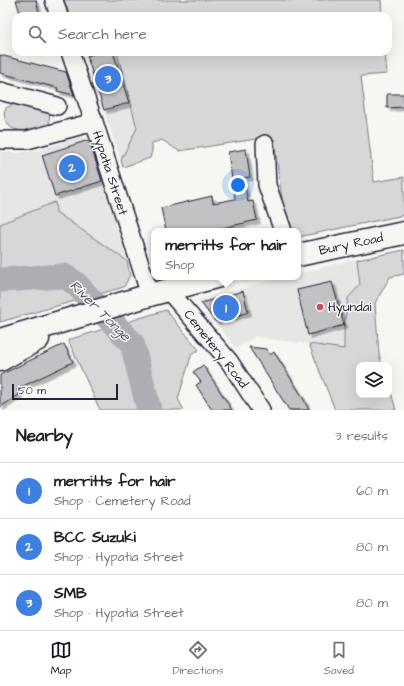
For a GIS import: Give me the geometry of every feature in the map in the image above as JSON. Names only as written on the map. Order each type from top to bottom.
[{"type":"main road","name":"Bury Road","points":[[301,254],[404,233]]},
{"type":"main road","points":[[0,340],[159,292],[205,280]]},
{"type":"main road","points":[[0,360],[81,316]]},
{"type":"street","points":[[54,0],[58,12]]},
{"type":"street","name":"Hypatia Street","points":[[71,56],[94,122],[151,271]]},
{"type":"street","points":[[0,91],[57,106]]},
{"type":"street","points":[[0,140],[27,140],[94,122]]},
{"type":"street","points":[[265,144],[268,192],[282,228]]},
{"type":"street","name":"Hypatia Street","points":[[154,280],[159,292]]},
{"type":"street","name":"Cemetery Road","points":[[159,292],[228,361],[261,410]]},
{"type":"shaded area","points":[[64,0],[381,0],[382,12],[68,12]]},
{"type":"shaded area","points":[[84,56],[118,56],[137,128],[121,160]]},
{"type":"shaded area","points":[[118,56],[385,56],[387,74],[361,76],[374,182],[404,177],[404,215],[301,236],[301,228],[290,228],[283,206],[274,140],[269,137],[179,151],[162,140],[152,143],[150,158],[123,167],[121,160],[137,128]]},
{"type":"shaded area","points":[[15,103],[50,108],[49,126],[27,130],[11,128],[4,117],[4,114],[6,108]]},
{"type":"shaded area","points":[[79,137],[91,140],[127,261],[55,212],[54,202],[0,224],[0,151],[17,153],[39,150]]},
{"type":"shaded area","points":[[55,202],[56,212],[127,261],[130,275],[124,287],[0,322],[0,224]]},
{"type":"shaded area","points":[[404,250],[404,274],[390,277],[375,303],[379,354],[381,362],[356,362],[356,398],[392,398],[392,396],[396,410],[335,410],[309,344],[344,349],[344,325],[348,298],[360,285],[357,260]]},
{"type":"shaded area","points":[[350,260],[357,260],[360,285],[348,298],[344,325],[344,349],[255,337],[236,348],[197,300],[274,280],[301,280],[301,273]]},
{"type":"shaded area","points":[[166,310],[199,350],[192,353],[178,399],[184,410],[100,410],[68,340]]},
{"type":"building","points":[[16,0],[36,0],[39,12],[20,12]]},
{"type":"building","points":[[0,55],[66,72],[74,95],[57,91],[58,88],[0,73]]},
{"type":"building","points":[[87,56],[114,56],[129,103],[104,110]]},
{"type":"building","points":[[387,94],[404,94],[404,107],[387,108]]},
{"type":"building","points":[[89,140],[102,181],[55,196],[42,155]]},
{"type":"building","points":[[246,149],[250,177],[243,178],[248,202],[253,201],[257,220],[223,228],[165,228],[161,208],[212,196],[213,203],[235,199],[228,152]]},
{"type":"building","name":"Hyundai","points":[[332,282],[344,325],[308,335],[297,290]]},
{"type":"building","points":[[243,291],[248,312],[236,316],[215,321],[201,303]]},
{"type":"building","points":[[64,344],[73,362],[17,389],[19,395],[0,407],[0,375]]},
{"type":"building","points":[[249,347],[266,349],[270,355],[274,352],[302,396],[309,410],[289,410]]},
{"type":"building","points":[[203,365],[232,410],[212,410],[196,385],[201,382],[193,372]]},
{"type":"waterway","name":"River Tonge","points":[[0,280],[64,276],[75,283],[132,343],[149,410]]},
{"type":"place","name":"SMB","points":[[108,79]]},
{"type":"place","name":"BCC Suzuki","points":[[72,168]]},
{"type":"place","name":"Hyundai","points":[[320,307]]},
{"type":"place","name":"merritts for hair","points":[[226,308]]}]
